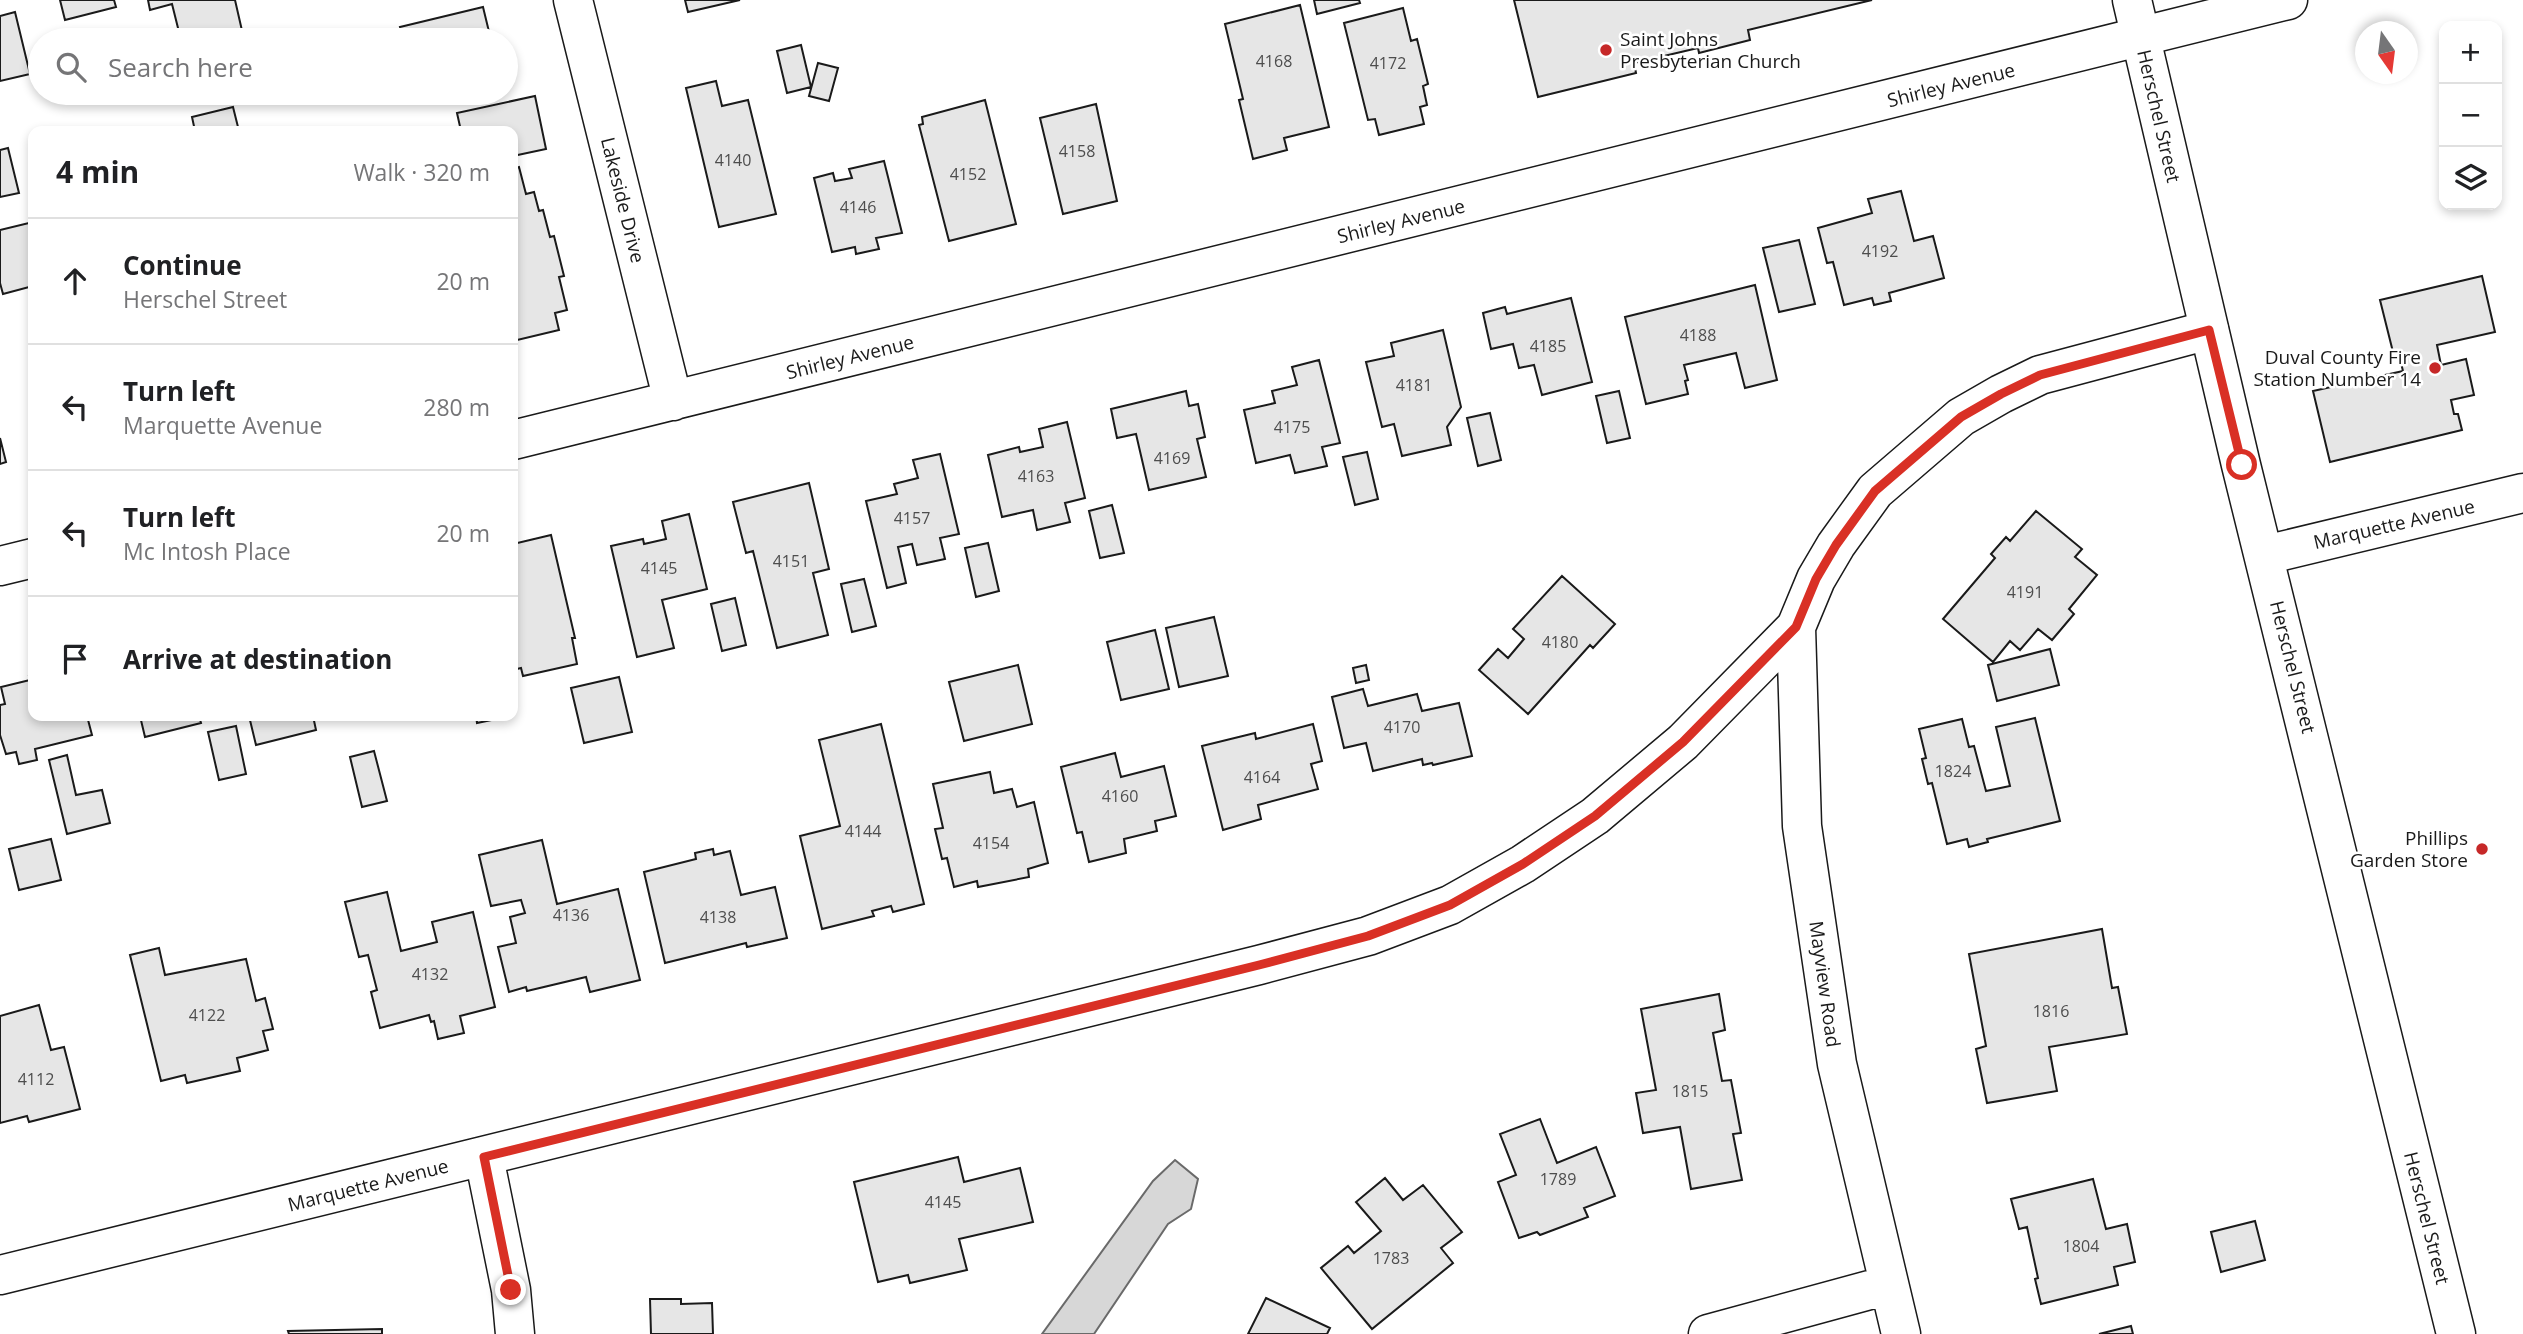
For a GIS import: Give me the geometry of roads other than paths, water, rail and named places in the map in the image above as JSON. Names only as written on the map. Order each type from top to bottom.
[{"type":"street","name":"Lakeside Drive","points":[[573,0],[673,401]]},
{"type":"street","name":"Herschel Street","points":[[2133,0],[2209,330],[2456,1334]]},
{"type":"street","name":"Shirley Avenue","points":[[518,439],[2288,0]]},
{"type":"street","name":"Marquette Avenue","points":[[0,1275],[1259,965],[1368,936],[1450,905],[1523,864],[1595,816],[1683,742],[1796,627],[1816,579],[1836,545],[1875,491],[1961,417],[2040,375],[2209,330]]},
{"type":"street","name":"Marquette Avenue","points":[[2265,555],[2523,493]]},
{"type":"street","points":[[0,566],[28,559]]},
{"type":"street","name":"Mayview Road","points":[[1796,627],[1802,826],[1837,1064],[1900,1334]]},
{"type":"street","points":[[484,1157],[511,1290],[515,1334]]},
{"type":"street","points":[[1708,1334],[1888,1285]]},
{"type":"place","name":"Saint Johns Presbyterian Church","points":[[1606,50]]},
{"type":"place","name":"Duval County Fire Station Number 14","points":[[2435,368]]},
{"type":"place","name":"Phillips Garden Store","points":[[2482,849]]}]
